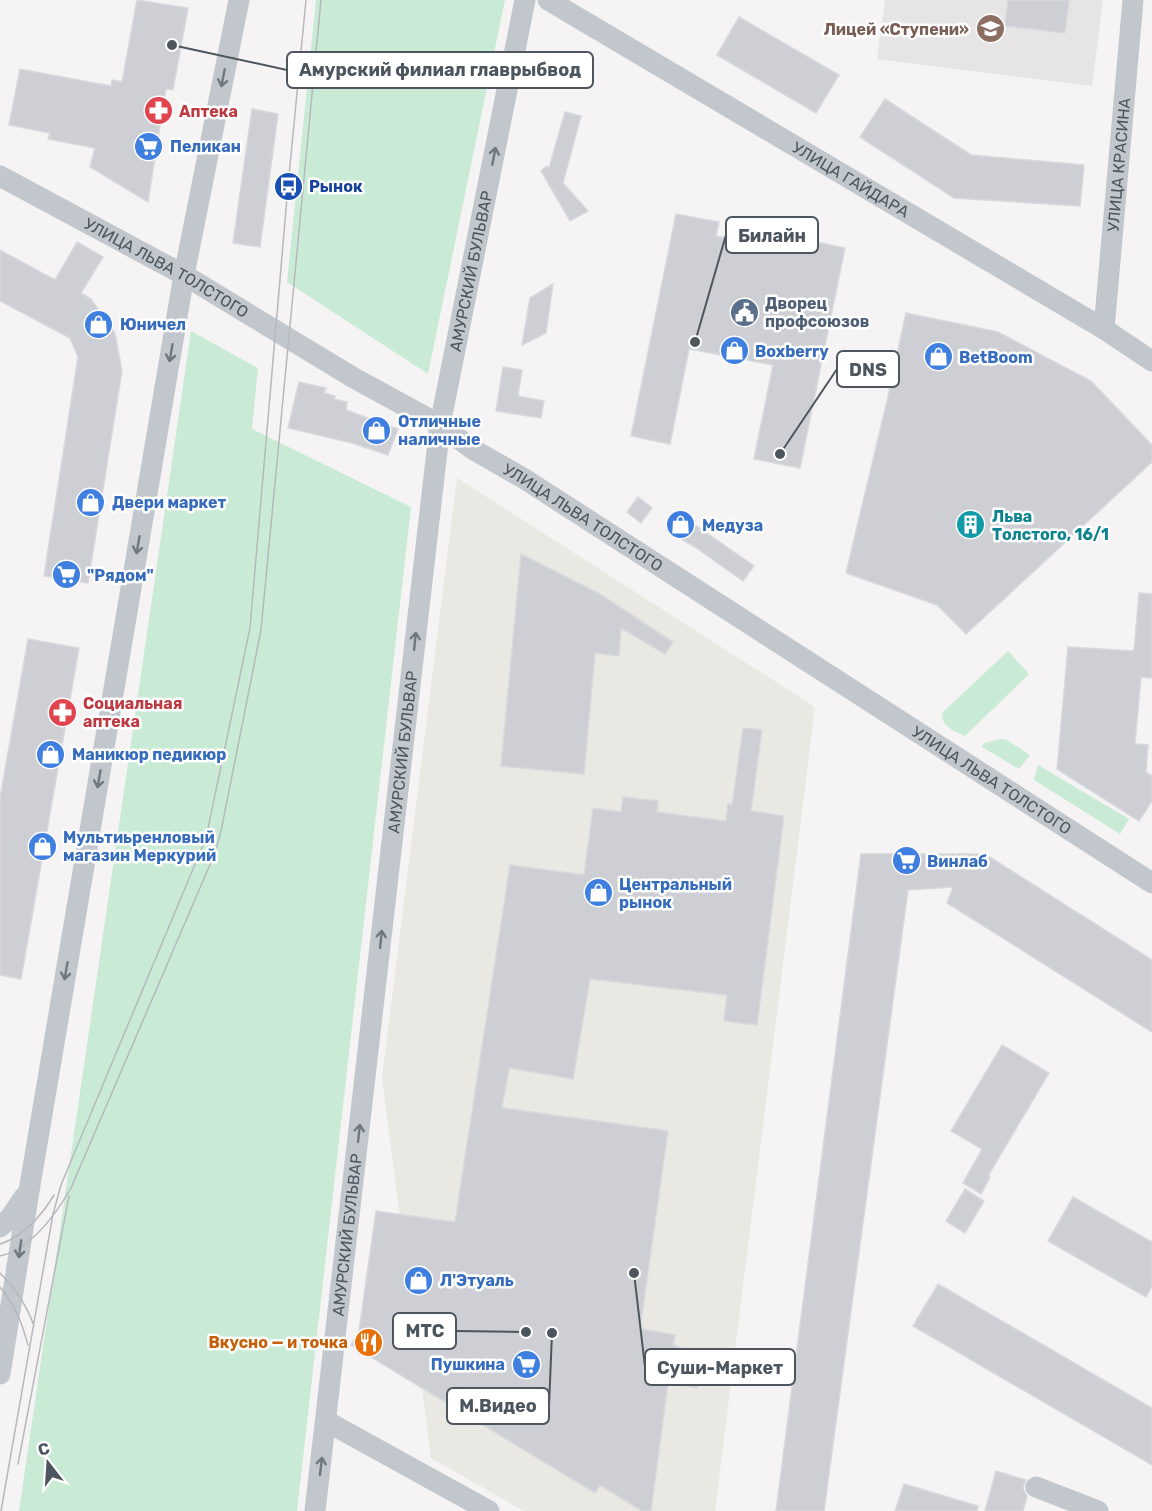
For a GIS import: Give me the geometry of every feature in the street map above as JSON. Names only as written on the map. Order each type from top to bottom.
[{"type":"street","points":[[1,1366],[184,275],[239,0]]},
{"type":"street","name":"АМУРСКИЙ БУЛЬВАР","points":[[315,1511],[440,425],[525,0]]},
{"type":"street","name":"УЛИЦА ГАЙДАРА","points":[[548,0],[1104,329],[1152,362]]},
{"type":"street","name":"УЛИЦА КРАСИНА","points":[[1104,329],[1133,0]]},
{"type":"street","name":"УЛИЦА ЛЬВА ТОЛСТОГО","points":[[0,176],[184,275],[354,378],[440,425],[474,450],[533,485],[1152,883]]},
{"type":"street","points":[[0,1227],[10,1218],[29,1191]]},
{"type":"street","points":[[0,1316],[3,1329],[1,1366]]},
{"type":"street","points":[[326,1421],[489,1511]]},
{"type":"street","points":[[1036,1487],[1098,1511]]},
{"type":"shaded area","name":"Лицей «Ступени»","points":[[885,0],[1103,0],[1092,86],[877,59]]},
{"type":"shaded area","name":"Центральный рынок","points":[[457,478],[815,707],[715,1511],[524,1511],[431,1458],[382,1078]]},
{"type":"green space","points":[[316,0],[505,0],[428,374],[287,282]]},
{"type":"green space","points":[[191,331],[258,368],[252,429],[411,507],[297,1511],[19,1511]]},
{"type":"green space","points":[[1008,651],[1029,674],[965,736],[949,727],[943,721],[943,712]]},
{"type":"green space","points":[[1007,740],[1030,755],[1019,769],[982,747],[984,743]]},
{"type":"green space","points":[[1038,765],[1129,819],[1120,834],[1034,780]]},
{"type":"building","points":[[137,0],[188,8],[173,90],[166,89],[148,202],[90,167],[95,148],[48,139],[50,133],[9,125],[20,69],[111,86],[112,80],[122,82]]},
{"type":"building","points":[[1008,0],[1069,0],[1065,33],[1005,26]]},
{"type":"building","points":[[739,17],[839,75],[816,113],[717,55]]},
{"type":"building","points":[[885,99],[971,155],[1084,165],[1080,206],[954,198],[860,137]]},
{"type":"building","points":[[252,109],[278,114],[260,247],[233,243]]},
{"type":"building","points":[[565,112],[581,116],[563,183],[588,211],[570,221],[541,171],[547,166],[549,168]]},
{"type":"building","name":"Дворец профсоюзов","points":[[676,214],[719,222],[716,236],[806,254],[808,240],[845,248],[800,468],[754,459],[773,365],[689,349],[670,444],[631,436]]},
{"type":"building","points":[[77,242],[103,257],[81,293],[91,299],[115,333],[122,371],[88,583],[44,576],[78,357],[70,338],[0,301],[0,250],[55,280]]},
{"type":"building","points":[[553,284],[546,333],[522,345],[530,298]]},
{"type":"building","points":[[906,313],[998,332],[1091,381],[1152,445],[1152,462],[966,634],[937,605],[846,573]]},
{"type":"building","points":[[503,367],[522,370],[518,396],[544,401],[541,418],[496,411]]},
{"type":"building","points":[[299,382],[326,388],[324,393],[335,396],[334,399],[347,402],[346,410],[398,429],[388,455],[352,443],[288,428]]},
{"type":"building","points":[[638,497],[652,508],[641,523],[627,512]]},
{"type":"building","points":[[678,513],[754,566],[743,581],[695,547],[666,530]]},
{"type":"building","points":[[521,554],[600,594],[673,642],[665,654],[621,628],[619,656],[595,653],[584,774],[501,766]]},
{"type":"building","points":[[1139,593],[1152,594],[1152,678],[1141,677],[1135,744],[1148,745],[1146,772],[1152,776],[1152,801],[1139,821],[1057,769],[1068,647],[1134,651]]},
{"type":"building","points":[[28,639],[79,648],[21,979],[0,975],[0,798]]},
{"type":"building","points":[[743,728],[762,730],[751,811],[784,816],[757,1025],[724,1021],[727,995],[590,979],[573,1079],[509,1068],[502,1108],[668,1131],[640,1329],[675,1335],[673,1345],[702,1356],[697,1388],[668,1383],[651,1511],[642,1511],[600,1485],[595,1493],[351,1345],[359,1331],[376,1211],[455,1222],[510,865],[584,875],[593,808],[621,812],[623,797],[658,801],[657,812],[726,821],[728,804],[732,805]]},
{"type":"building","points":[[861,854],[985,854],[1152,960],[1152,1032],[947,903],[953,887],[908,890],[824,1511],[776,1511]]},
{"type":"building","points":[[1002,1045],[1049,1073],[988,1176],[990,1177],[981,1194],[963,1183],[982,1149],[951,1131]]},
{"type":"building","points":[[965,1189],[984,1201],[965,1233],[946,1221]]},
{"type":"building","points":[[1073,1197],[1152,1242],[1152,1286],[1146,1297],[1048,1241]]},
{"type":"building","points":[[938,1284],[1152,1408],[1152,1465],[913,1326]]},
{"type":"building","points":[[996,1471],[1026,1480],[1023,1488],[1027,1496],[1023,1511],[985,1511]]},
{"type":"building","points":[[904,1484],[978,1506],[977,1511],[895,1511]]},
{"type":"tram line","points":[[1,1511],[53,1214],[61,1185],[206,838],[250,628],[306,0]]},
{"type":"tram line","points":[[0,1256],[12,1252],[33,1238],[58,1209],[71,1188],[215,853],[221,831],[261,630],[321,0]]},
{"type":"tram line","points":[[0,1244],[24,1231],[44,1210],[54,1195]]},
{"type":"tram line","points":[[18,1464],[69,1196]]},
{"type":"tram line","points":[[0,1273],[20,1298],[34,1326]]},
{"type":"tram line","points":[[0,1287],[17,1314],[28,1345]]},
{"type":"place","name":"Лицей «Ступени»","points":[[990,29]]},
{"type":"place","name":"Амурский филиал главрыбвод","points":[[172,45]]},
{"type":"place","name":"Аптека","points":[[158,111]]},
{"type":"place","name":"Пеликан","points":[[149,146]]},
{"type":"place","name":"Рынок","points":[[288,186]]},
{"type":"place","name":"Дворец профсоюзов","points":[[744,312]]},
{"type":"place","name":"Юничел","points":[[99,324]]},
{"type":"place","name":"Билайн","points":[[695,342]]},
{"type":"place","name":"Boxberry","points":[[734,351]]},
{"type":"place","name":"BetBoom","points":[[938,357]]},
{"type":"place","name":"Отличные наличные","points":[[377,430]]},
{"type":"place","name":"DNS","points":[[780,454]]},
{"type":"place","name":"Двери маркет","points":[[91,502]]},
{"type":"place","name":"Медуза","points":[[681,525]]},
{"type":"place","name":"Льва Толстого, 16/1","points":[[971,525]]},
{"type":"place","name":"\"Рядом\"","points":[[66,575]]},
{"type":"place","name":"Социальная аптека","points":[[62,712]]},
{"type":"place","name":"Маникюр педикюр","points":[[51,754]]},
{"type":"place","name":"Мультиьренловый магазин Меркурий","points":[[42,846]]},
{"type":"place","name":"Винлаб","points":[[906,861]]},
{"type":"place","name":"Центральный рынок","points":[[598,893]]},
{"type":"place","name":"Суши-Маркет","points":[[634,1273]]},
{"type":"place","name":"Л'Этуаль","points":[[419,1280]]},
{"type":"place","name":"МТС","points":[[526,1332]]},
{"type":"place","name":"М.Видео","points":[[552,1333]]},
{"type":"place","name":"Вкусно — и точка","points":[[369,1342]]},
{"type":"place","name":"Пушкина","points":[[526,1364]]}]
